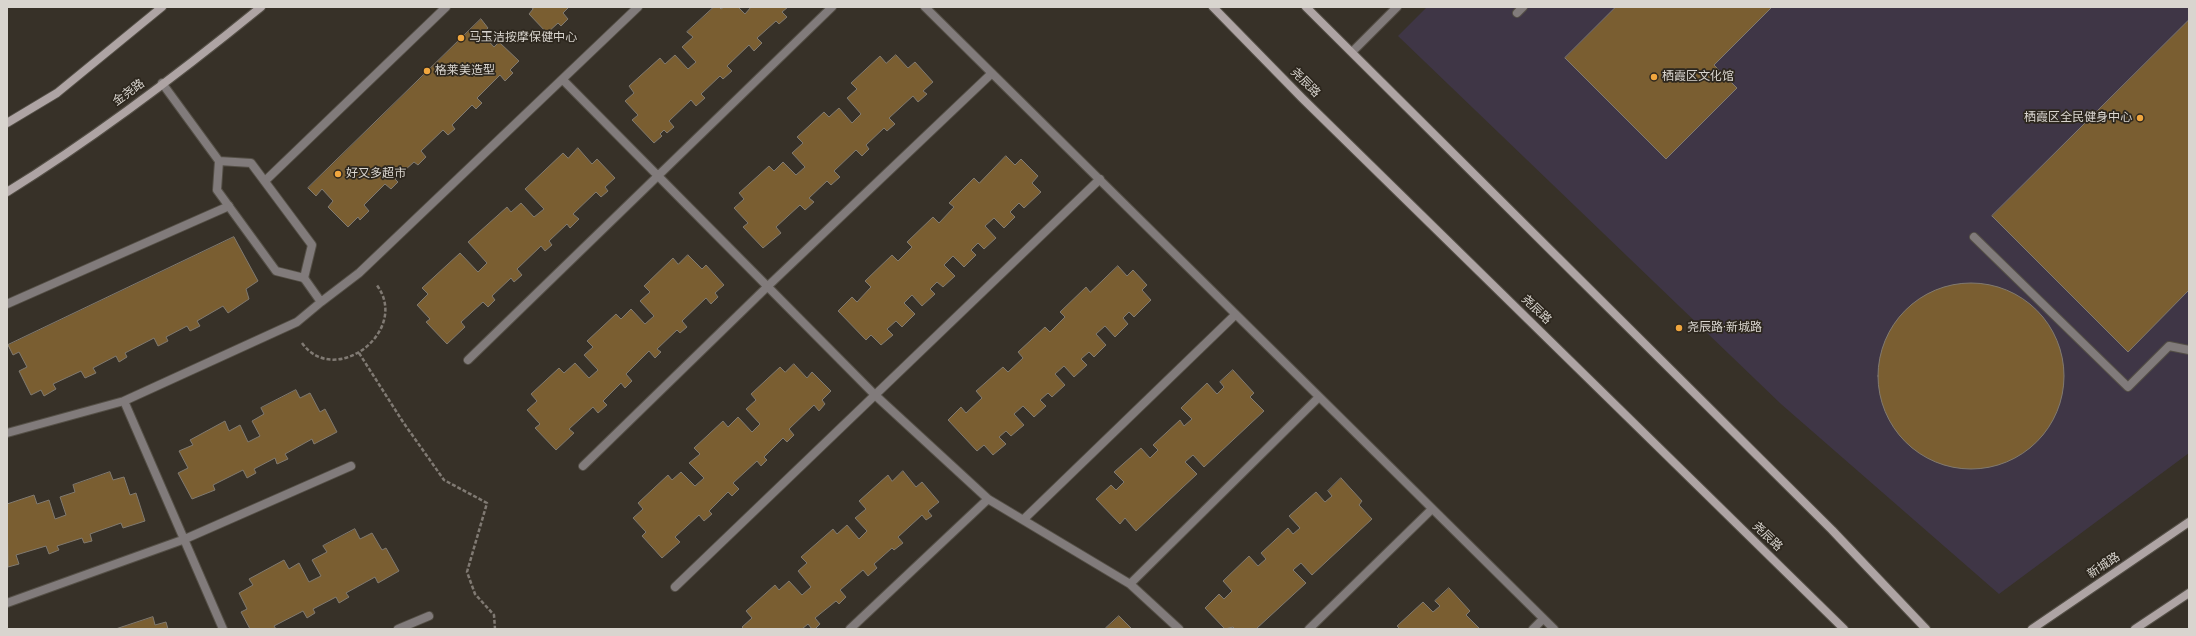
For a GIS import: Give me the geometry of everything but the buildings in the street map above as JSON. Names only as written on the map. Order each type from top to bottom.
[{"type":"main road","points":[[7,123],[56,93],[162,7]]},
{"type":"main road","name":"金尧路","points":[[7,192],[56,162],[261,7]]},
{"type":"main road","name":"尧辰路","points":[[1212,7],[1302,98],[1844,629]]},
{"type":"main road","points":[[1306,7],[1353,51],[1827,525],[1926,629]]},
{"type":"main road","name":"新城路","points":[[2032,629],[2189,522]]},
{"type":"main road","points":[[2135,629],[2189,592]]},
{"type":"street","points":[[265,181],[446,7]]},
{"type":"street","points":[[7,433],[124,401],[297,322],[359,274],[638,7]]},
{"type":"street","points":[[468,360],[832,7]]},
{"type":"street","points":[[925,7],[991,74],[1100,178],[1235,315],[1554,629]]},
{"type":"street","points":[[1353,51],[1397,7]]},
{"type":"street","points":[[1517,13],[1524,7]]},
{"type":"street","points":[[583,466],[768,286],[991,74]]},
{"type":"street","points":[[563,80],[875,395],[988,499],[1024,519],[1130,584],[1180,629]]},
{"type":"street","points":[[162,83],[219,161],[217,190],[276,271],[304,278],[322,302]]},
{"type":"street","points":[[219,161],[251,163],[312,245],[304,278]]},
{"type":"street","points":[[675,588],[1100,178]]},
{"type":"street","points":[[7,304],[229,206]]},
{"type":"street","points":[[1974,237],[2128,386],[2169,346],[2189,350]]},
{"type":"street","points":[[1024,519],[1235,315]]},
{"type":"street","points":[[1130,584],[1319,397]]},
{"type":"street","points":[[124,401],[223,629]]},
{"type":"street","points":[[7,603],[185,539],[350,466]]},
{"type":"street","points":[[850,629],[988,499]]},
{"type":"street","points":[[1309,629],[1432,509]]},
{"type":"street","points":[[398,629],[429,616]]},
{"type":"street","points":[[1533,629],[1543,619]]},
{"type":"path","points":[[297,322],[299,339],[307,350],[322,357],[338,360],[359,353],[374,340],[384,324],[386,307],[378,285],[359,274]]},
{"type":"path","points":[[359,353],[403,422],[444,480],[487,503],[468,572],[475,594],[494,615],[495,629]]},
{"type":"shaded area","points":[[1427,7],[2189,7],[2189,453],[1999,594],[1781,404],[1398,36]]},
{"type":"place","name":"马玉洁按摩保健中心","points":[[461,38]]},
{"type":"place","name":"格莱美造型","points":[[427,71]]},
{"type":"place","name":"栖霞区文化馆","points":[[1654,77]]},
{"type":"place","name":"栖霞区全民健身中心","points":[[2140,118]]},
{"type":"place","name":"好又多超市","points":[[338,174]]},
{"type":"place","name":"尧辰路·新城路","points":[[1679,328]]}]
